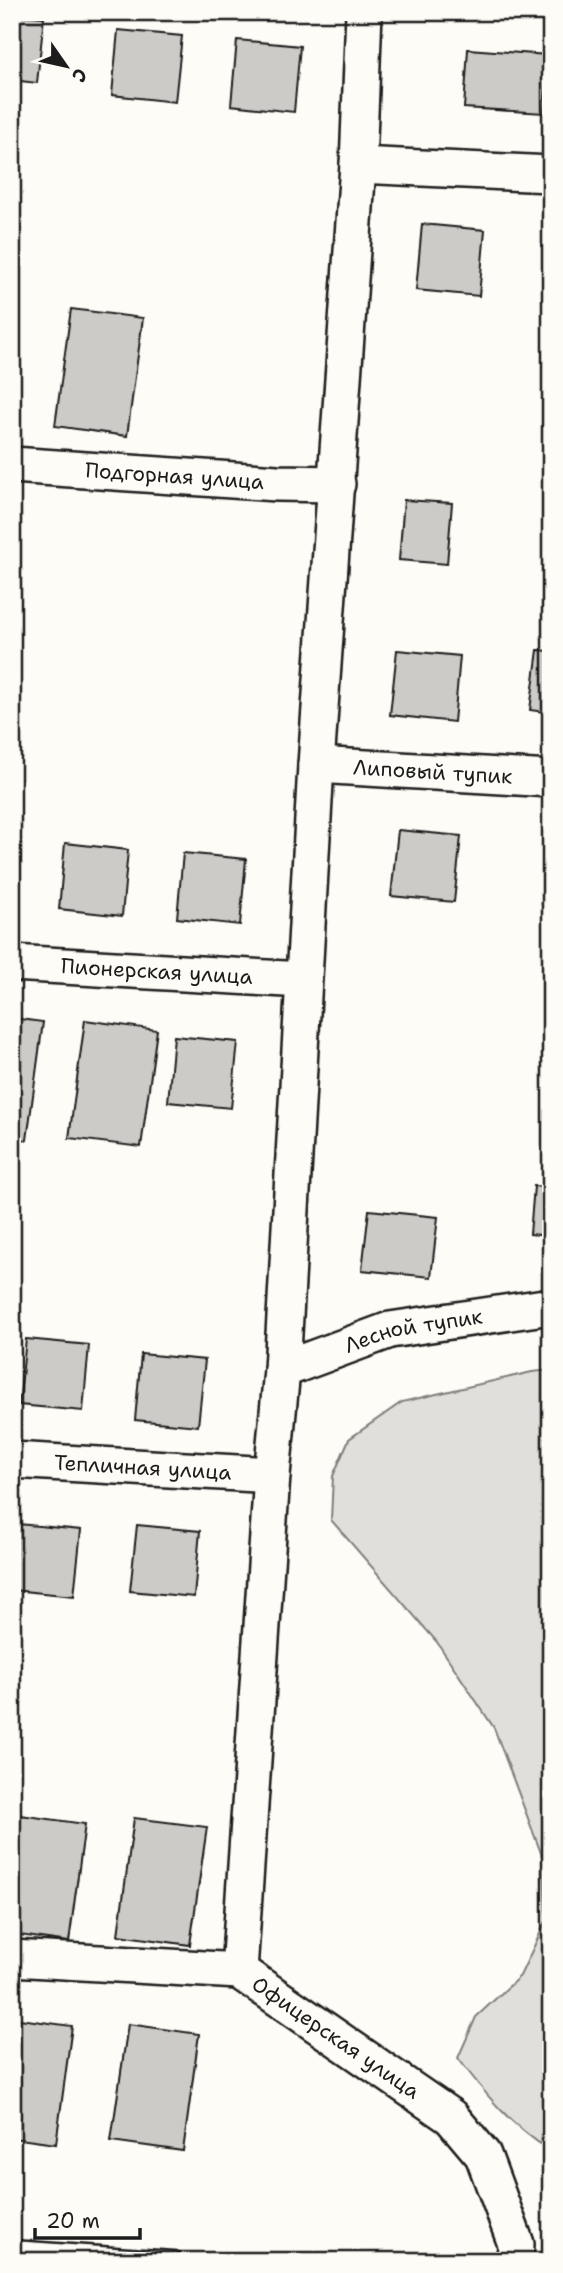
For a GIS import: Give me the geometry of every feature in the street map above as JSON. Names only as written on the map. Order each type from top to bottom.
[{"type":"street","points":[[239,1971],[272,1475],[282,1370],[316,765],[358,165],[364,12]]},
{"type":"street","points":[[358,165],[551,174]]},
{"type":"street","name":"Подгорная улица","points":[[12,465],[277,483],[337,484]]},
{"type":"street","name":"Липовый тупик","points":[[316,765],[551,779]]},
{"type":"street","name":"Пионерская улица","points":[[12,963],[303,980]]},
{"type":"street","name":"Лесной тупик","points":[[282,1370],[390,1330],[551,1306]]},
{"type":"street","name":"Тепличная улица","points":[[12,1460],[272,1475]]},
{"type":"street","name":"Офицерская улица","points":[[12,1958],[239,1971],[451,2117],[482,2155],[516,2244],[515,2261]]},
{"type":"lane","points":[[12,2250],[173,2261]]},
{"type":"shaded area","points":[[551,1370],[551,2151],[500,2109],[458,2058],[476,2017],[520,1976],[546,1921],[544,1861],[494,1728],[437,1642],[331,1520],[333,1476],[349,1439],[402,1402]]},
{"type":"building","points":[[12,14],[44,17],[37,83],[12,80]]},
{"type":"building","points":[[118,30],[182,36],[175,102],[112,95]]},
{"type":"building","points":[[237,40],[300,46],[294,112],[231,105]]},
{"type":"building","points":[[468,49],[548,55],[544,113],[464,108]]},
{"type":"building","points":[[422,224],[485,230],[479,296],[416,290]]},
{"type":"building","points":[[71,309],[143,318],[127,436],[55,426]]},
{"type":"building","points":[[404,500],[452,503],[447,564],[399,560]]},
{"type":"building","points":[[397,650],[460,656],[454,722],[390,715]]},
{"type":"building","points":[[538,650],[551,651],[551,713],[530,710]]},
{"type":"building","points":[[398,830],[461,836],[454,902],[391,896]]},
{"type":"building","points":[[65,843],[128,850],[122,916],[59,909]]},
{"type":"building","points":[[183,853],[246,859],[240,925],[177,918]]},
{"type":"building","points":[[551,858],[551,905],[542,904]]},
{"type":"building","points":[[12,1018],[43,1022],[27,1140],[12,1138]]},
{"type":"building","points":[[85,1020],[157,1030],[141,1147],[69,1138]]},
{"type":"building","points":[[174,1036],[238,1042],[231,1108],[168,1102]]},
{"type":"building","points":[[534,1186],[551,1188],[551,1236],[530,1234]]},
{"type":"building","points":[[369,1210],[438,1217],[431,1277],[362,1270]]},
{"type":"building","points":[[26,1339],[89,1345],[83,1411],[19,1405]]},
{"type":"building","points":[[141,1354],[205,1360],[198,1426],[135,1420]]},
{"type":"building","points":[[18,1524],[81,1530],[74,1596],[12,1590]]},
{"type":"building","points":[[137,1525],[200,1531],[194,1597],[130,1591]]},
{"type":"building","points":[[13,1814],[85,1824],[69,1942],[12,1934]]},
{"type":"building","points":[[134,1818],[207,1827],[190,1945],[118,1935]]},
{"type":"building","points":[[12,2018],[72,2026],[56,2144],[12,2138]]},
{"type":"building","points":[[128,2024],[199,2034],[183,2151],[111,2141]]}]
